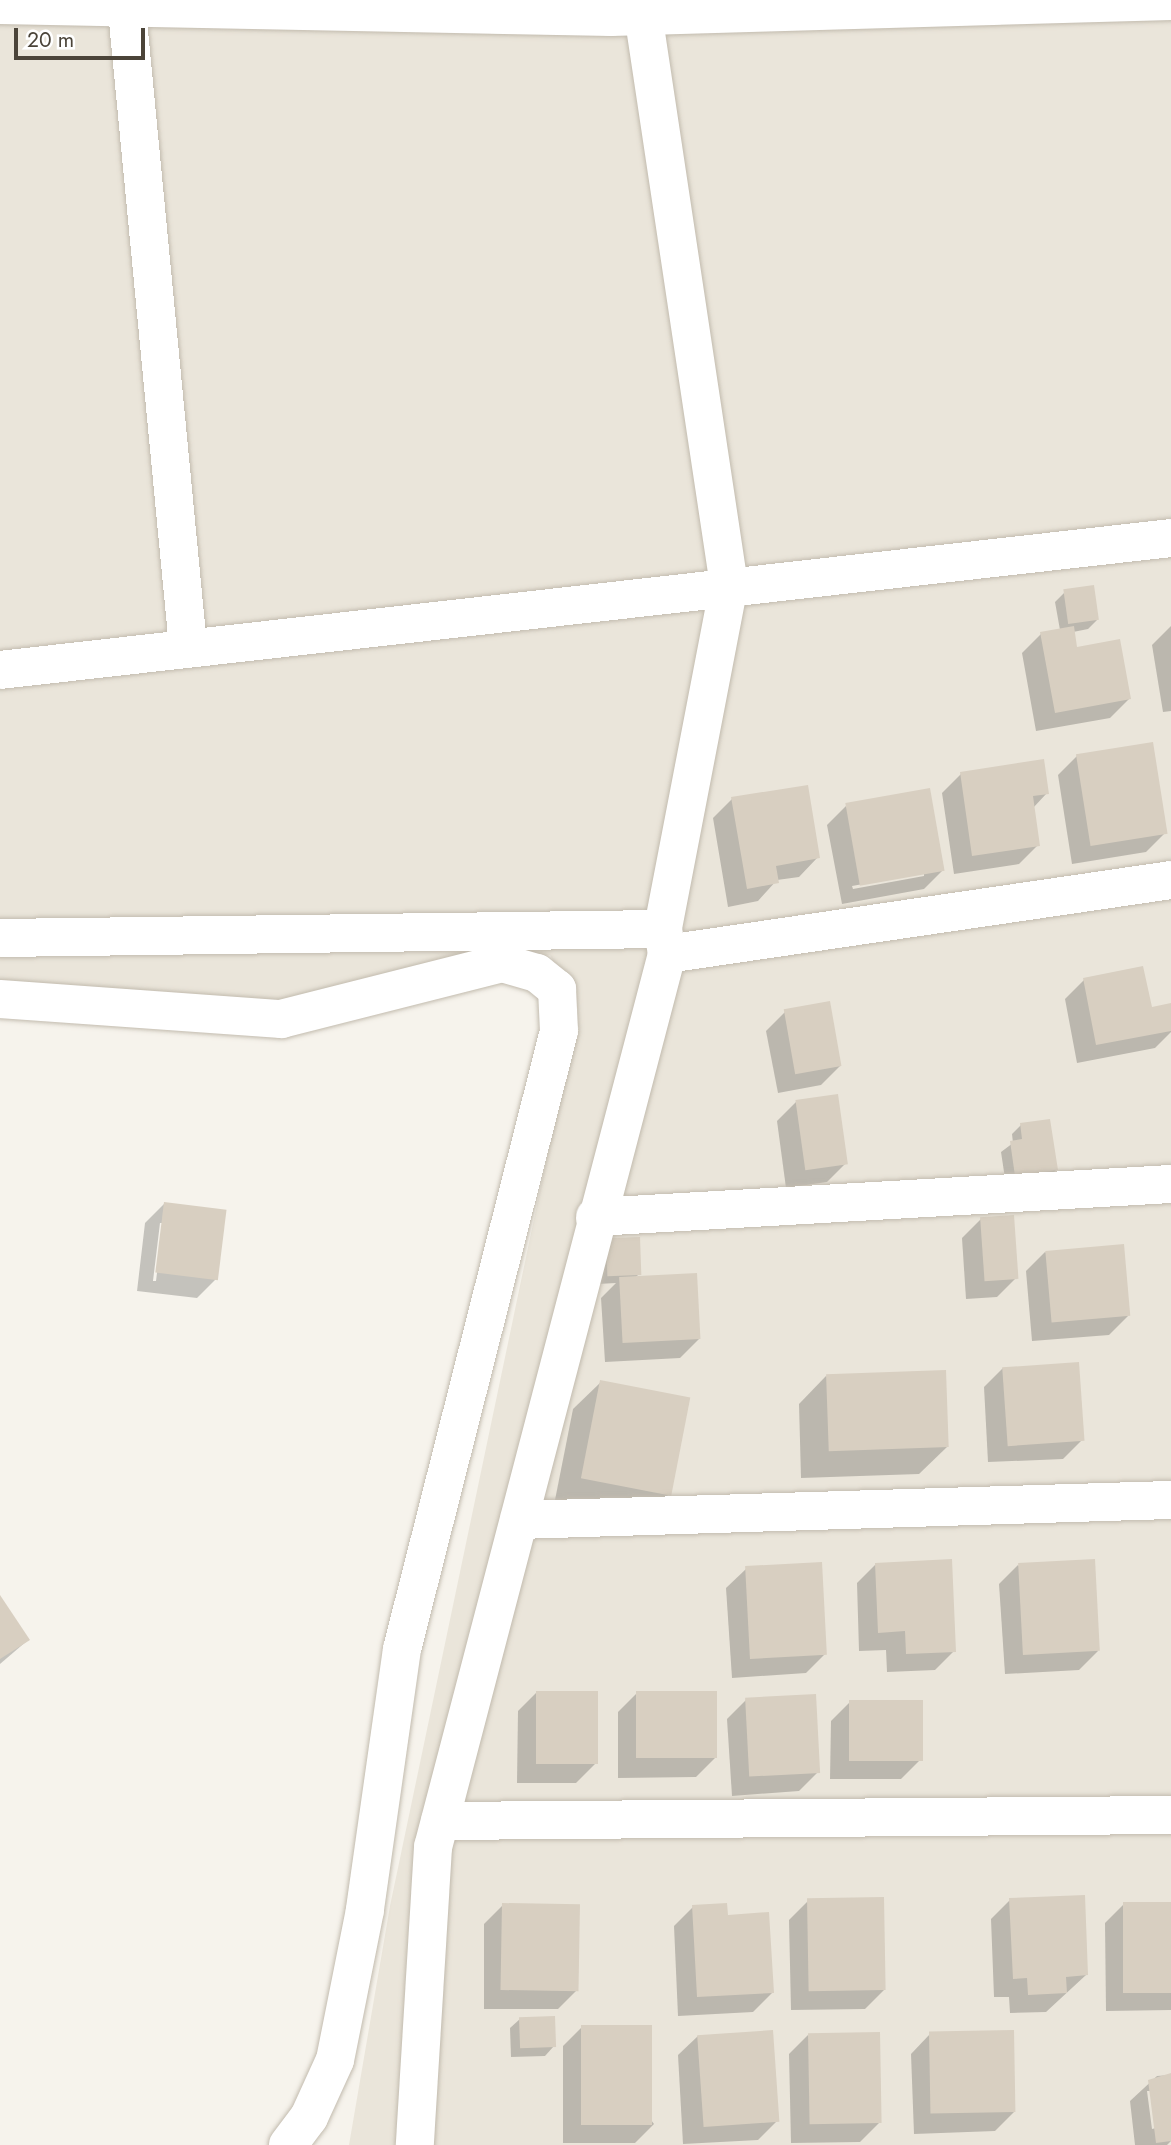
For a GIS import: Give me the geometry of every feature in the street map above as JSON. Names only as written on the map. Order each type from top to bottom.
[{"type":"street","points":[[0,5],[641,8],[1171,1]]},
{"type":"street","points":[[127,4],[188,646]]},
{"type":"street","points":[[415,2145],[433,1847],[519,1520],[665,941],[729,585],[641,8]]},
{"type":"street","points":[[0,670],[729,585],[1171,538]]},
{"type":"street","points":[[0,938],[665,941],[1171,880]]},
{"type":"street","points":[[0,999],[281,1019],[502,963],[537,974],[557,989],[559,1031],[402,1648],[365,1910],[335,2060],[309,2117],[288,2145]]},
{"type":"street","points":[[595,1217],[1171,1184]]},
{"type":"street","points":[[519,1520],[1171,1500]]},
{"type":"street","points":[[440,1821],[1171,1815]]},
{"type":"shaded area","points":[[0,0],[1171,0],[1171,2145],[349,2145],[390,1906],[578,1009],[550,955],[261,1006],[0,988]]},
{"type":"building","points":[[1094,585],[1099,620],[1068,624],[1063,589]]},
{"type":"building","points":[[1074,626],[1077,647],[1120,639],[1131,699],[1055,713],[1040,632]]},
{"type":"building","points":[[1153,742],[1168,834],[1091,846],[1076,754]]},
{"type":"building","points":[[1044,759],[1049,794],[1033,796],[1040,846],[972,856],[960,772]]},
{"type":"building","points":[[808,785],[820,858],[776,866],[779,883],[747,889],[731,797]]},
{"type":"building","points":[[930,788],[945,871],[860,886],[845,803]]},
{"type":"building","points":[[1143,966],[1152,1007],[1171,1003],[1171,1031],[1096,1045],[1083,978]]},
{"type":"building","points":[[830,1001],[841,1066],[795,1074],[784,1009]]},
{"type":"building","points":[[838,1094],[848,1164],[805,1170],[795,1100]]},
{"type":"building","points":[[1050,1119],[1058,1170],[1015,1176],[1010,1141],[1022,1139],[1020,1123]]},
{"type":"building","points":[[164,1202],[227,1210],[218,1280],[155,1272]]},
{"type":"building","points":[[1014,1215],[1018,1279],[985,1281],[980,1217]]},
{"type":"building","points":[[640,1237],[641,1275],[607,1276],[606,1238]]},
{"type":"building","points":[[1124,1244],[1130,1316],[1052,1323],[1045,1251]]},
{"type":"building","points":[[697,1273],[700,1339],[623,1343],[619,1277]]},
{"type":"building","points":[[1079,1362],[1085,1441],[1008,1446],[1002,1367]]},
{"type":"building","points":[[946,1370],[949,1447],[829,1451],[826,1374]]},
{"type":"building","points":[[600,1380],[690,1398],[671,1496],[581,1478]]},
{"type":"building","points":[[952,1559],[956,1652],[906,1654],[905,1631],[878,1633],[875,1563]]},
{"type":"building","points":[[1095,1559],[1100,1651],[1023,1655],[1018,1563]]},
{"type":"building","points":[[822,1562],[827,1655],[750,1659],[745,1566]]},
{"type":"building","points":[[0,1595],[30,1640],[0,1659]]},
{"type":"building","points":[[536,1691],[598,1691],[598,1764],[536,1764]]},
{"type":"building","points":[[636,1691],[717,1691],[717,1758],[636,1758]]},
{"type":"building","points":[[816,1694],[820,1773],[749,1777],[745,1698]]},
{"type":"building","points":[[849,1700],[923,1700],[923,1761],[849,1761]]},
{"type":"building","points":[[1085,1895],[1088,1975],[1066,1977],[1067,1993],[1028,1995],[1027,1978],[1013,1979],[1009,1898]]},
{"type":"building","points":[[884,1897],[886,1990],[809,1991],[807,1898]]},
{"type":"building","points":[[1123,1902],[1171,1902],[1171,1993],[1123,1993]]},
{"type":"building","points":[[502,1903],[580,1904],[578,1991],[500,1990]]},
{"type":"building","points":[[727,1903],[728,1915],[769,1912],[774,1993],[697,1997],[692,1905]]},
{"type":"building","points":[[555,2016],[556,2047],[520,2048],[519,2017]]},
{"type":"building","points":[[581,2025],[652,2025],[652,2125],[581,2125]]},
{"type":"building","points":[[773,2030],[779,2122],[704,2127],[697,2035]]},
{"type":"building","points":[[1014,2030],[1015,2112],[930,2113],[929,2031]]},
{"type":"building","points":[[880,2032],[882,2123],[810,2124],[808,2033]]},
{"type":"building","points":[[1171,2073],[1171,2141],[1156,2143],[1148,2080]]}]
